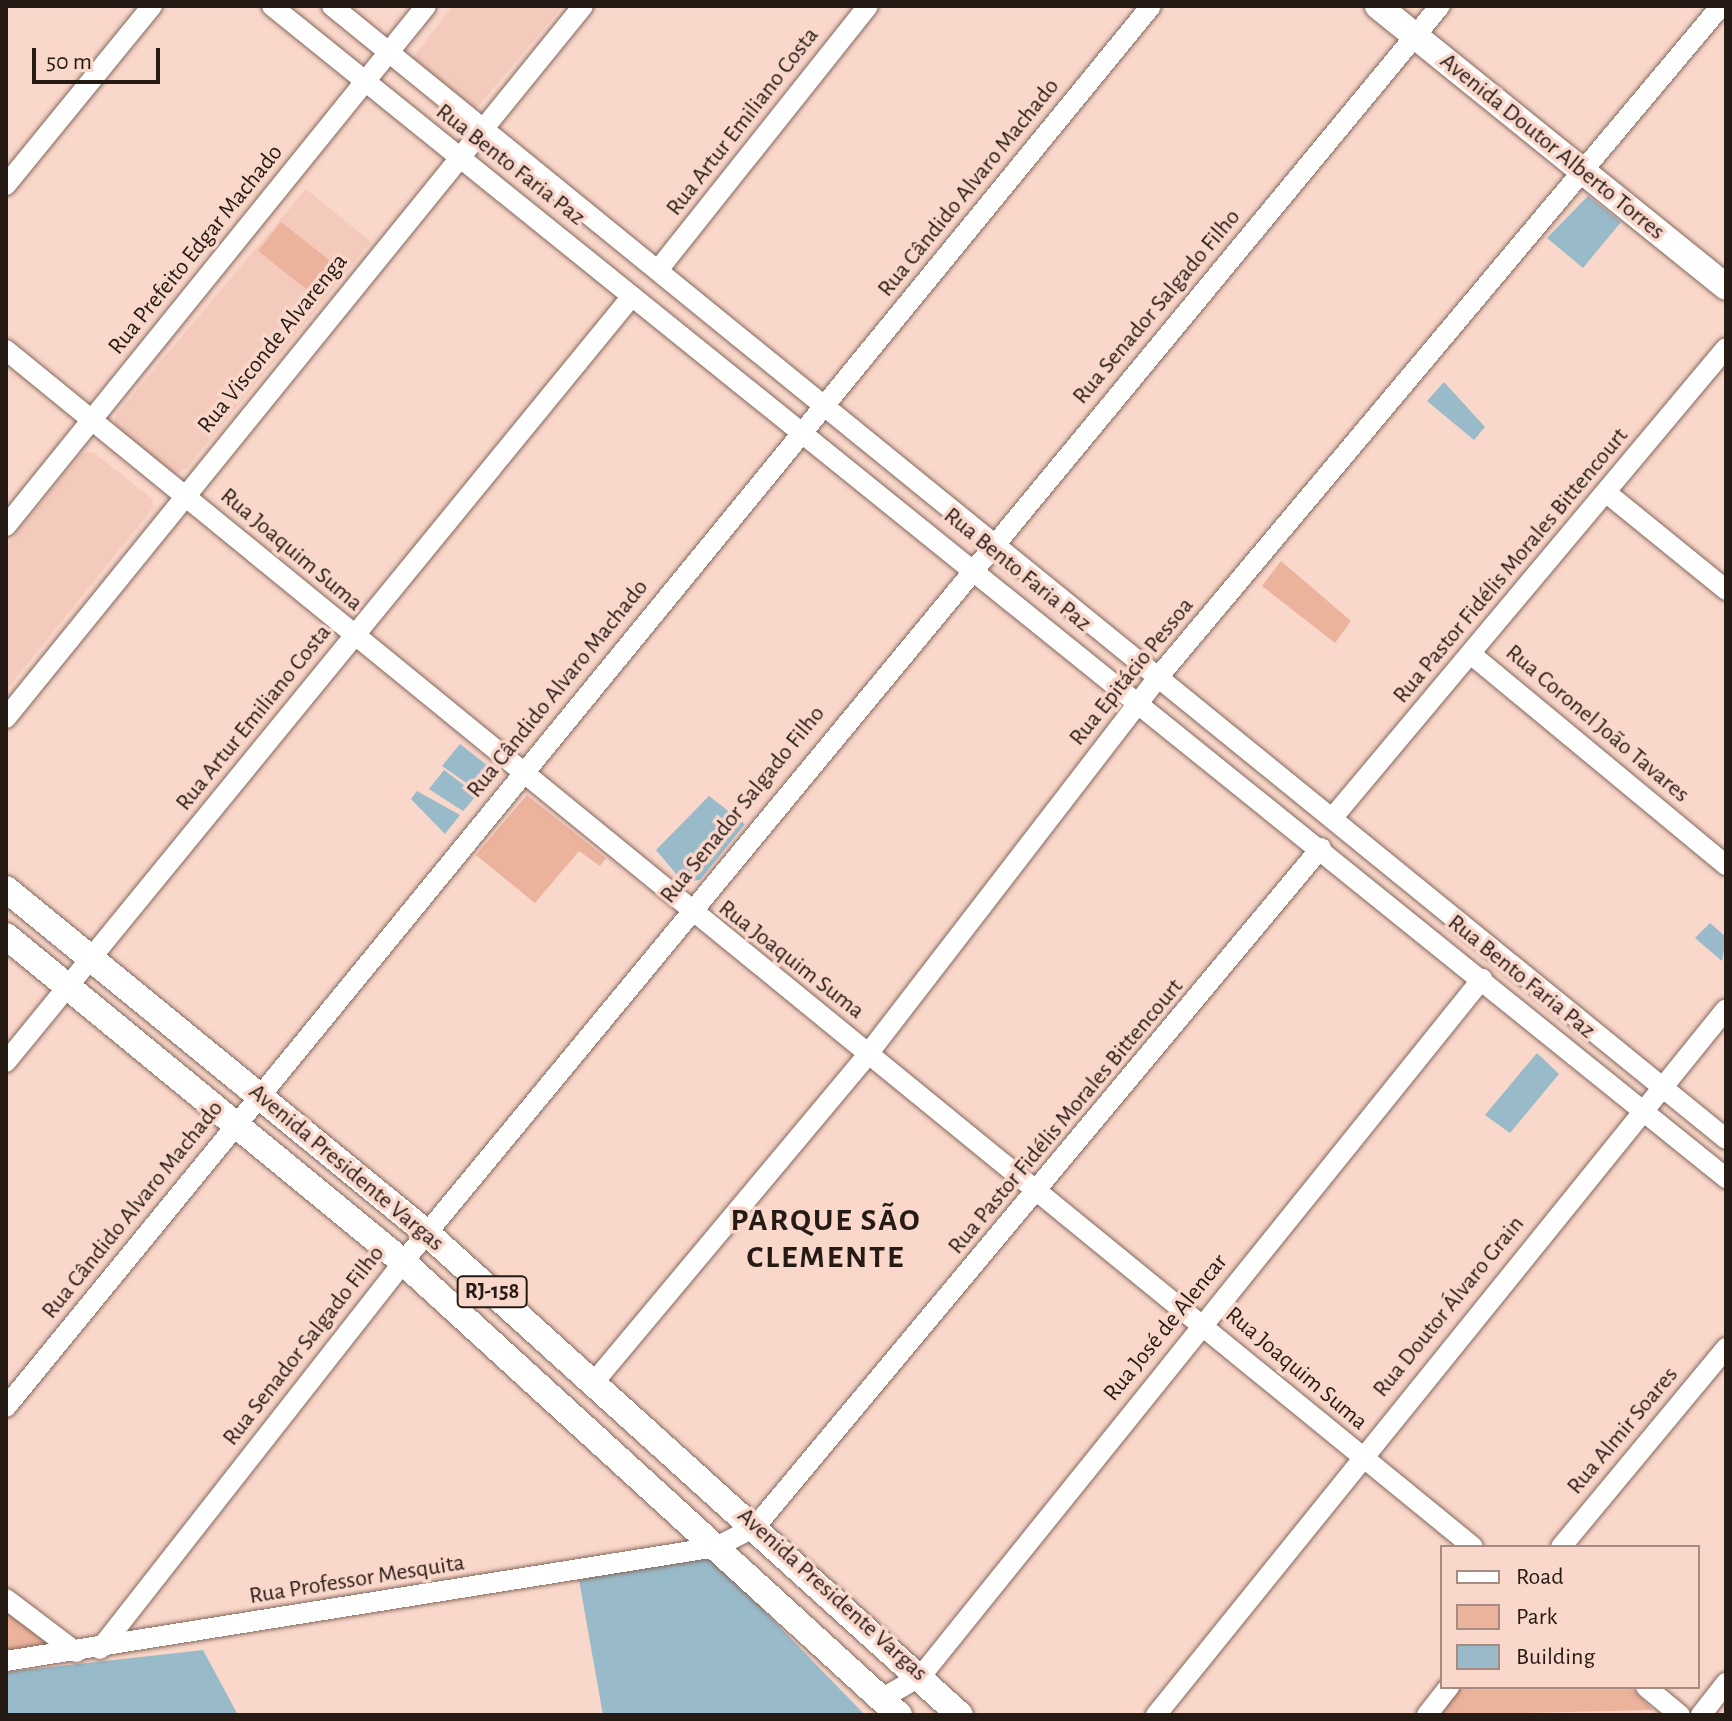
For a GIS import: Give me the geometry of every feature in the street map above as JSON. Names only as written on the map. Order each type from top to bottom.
[{"type":"main road","name":"Avenida Doutor Alberto Torres","points":[[1378,6],[1726,287]]},
{"type":"main road","name":"Avenida Presidente Vargas","points":[[6,889],[428,1234],[595,1381],[921,1676],[960,1715]]},
{"type":"main road","name":"Avenida Presidente Vargas","points":[[6,936],[239,1122],[403,1262],[890,1707]]},
{"type":"street","points":[[6,185],[152,6]]},
{"type":"street","name":"Rua Bento Faria Paz","points":[[272,6],[972,566],[1726,1178]]},
{"type":"street","name":"Rua Bento Faria Paz","points":[[332,6],[827,403],[1726,1139]]},
{"type":"street","name":"Rua Prefeito Edgar Machado","points":[[6,526],[426,6]]},
{"type":"street","name":"Rua Visconde Alvarenga","points":[[6,718],[583,6]]},
{"type":"street","name":"Rua Artur Emiliano Costa","points":[[658,270],[868,6]]},
{"type":"street","name":"Rua Cândido Alvaro Machado","points":[[6,1407],[1151,6]]},
{"type":"street","name":"Rua Senador Salgado Filho","points":[[100,1649],[403,1262],[972,566],[996,542],[1440,6]]},
{"type":"street","name":"Rua Epitácio Pessoa","points":[[595,1381],[868,1054],[1160,675],[1586,174],[1721,6]]},
{"type":"street","name":"Rua Artur Emiliano Costa","points":[[6,1062],[632,296]]},
{"type":"street","name":"Rua Pastor Fidélis Morales Bittencourt","points":[[1334,816],[1608,494],[1726,348]]},
{"type":"street","name":"Rua Joaquim Suma","points":[[6,350],[689,912],[1202,1324],[1361,1458],[1470,1545]]},
{"type":"street","points":[[1608,494],[1726,590]]},
{"type":"street","name":"Rua Coronel João Tavares","points":[[1472,655],[1726,865]]},
{"type":"street","name":"Rua Pastor Fidélis Morales Bittencourt","points":[[755,1527],[1039,1192],[1321,848]]},
{"type":"street","name":"Rua José de Alencar","points":[[890,1707],[921,1676],[1482,979]]},
{"type":"street","name":"Rua Doutor Álvaro Grain","points":[[1156,1715],[1726,1009]]},
{"type":"street","name":"Rua Almir Soares","points":[[1563,1545],[1726,1348]]},
{"type":"street","name":"Rua Professor Mesquita","points":[[6,1661],[100,1649],[716,1547],[755,1527]]},
{"type":"street","points":[[6,1599],[76,1652]]},
{"type":"street","points":[[1701,1715],[1726,1683]]},
{"type":"street","points":[[1427,1715],[1447,1689]]},
{"type":"street","points":[[1648,1689],[1680,1715]]},
{"type":"street","points":[[1708,1715],[1726,1708]]},
{"type":"shaded area","points":[[452,6],[563,6],[476,109],[413,58]]},
{"type":"shaded area","points":[[306,189],[371,242],[186,469],[172,475],[115,428],[115,416]]},
{"type":"shaded area","points":[[93,452],[152,499],[153,508],[6,690],[6,546],[82,453]]},
{"type":"green space","points":[[281,222],[338,267],[315,296],[258,251]]},
{"type":"green space","points":[[1281,561],[1351,621],[1335,643],[1262,586]]},
{"type":"green space","points":[[527,795],[606,858],[600,866],[579,851],[535,903],[476,855]]},
{"type":"green space","points":[[6,1606],[64,1649],[6,1657]]},
{"type":"green space","points":[[1456,1689],[1633,1689],[1653,1710],[1436,1715]]},
{"type":"building","points":[[1588,196],[1621,222],[1583,268],[1547,238]]},
{"type":"building","points":[[1444,382],[1485,427],[1474,440],[1427,401]]},
{"type":"building","points":[[460,744],[497,773],[481,793],[442,766]]},
{"type":"building","points":[[444,770],[477,795],[463,811],[429,789]]},
{"type":"building","points":[[417,791],[460,815],[445,834],[411,799]]},
{"type":"building","points":[[709,796],[745,824],[700,880],[683,882],[656,850]]},
{"type":"building","points":[[1710,923],[1726,937],[1722,961],[1695,938]]},
{"type":"building","points":[[1537,1053],[1559,1074],[1510,1133],[1485,1115]]},
{"type":"building","points":[[709,1554],[865,1715],[603,1715],[579,1580]]},
{"type":"building","points":[[203,1650],[238,1715],[6,1715],[6,1672]]},
{"type":"district","name":"PARQUE SÃO CLEMENTE","points":[[826,1240]]}]
